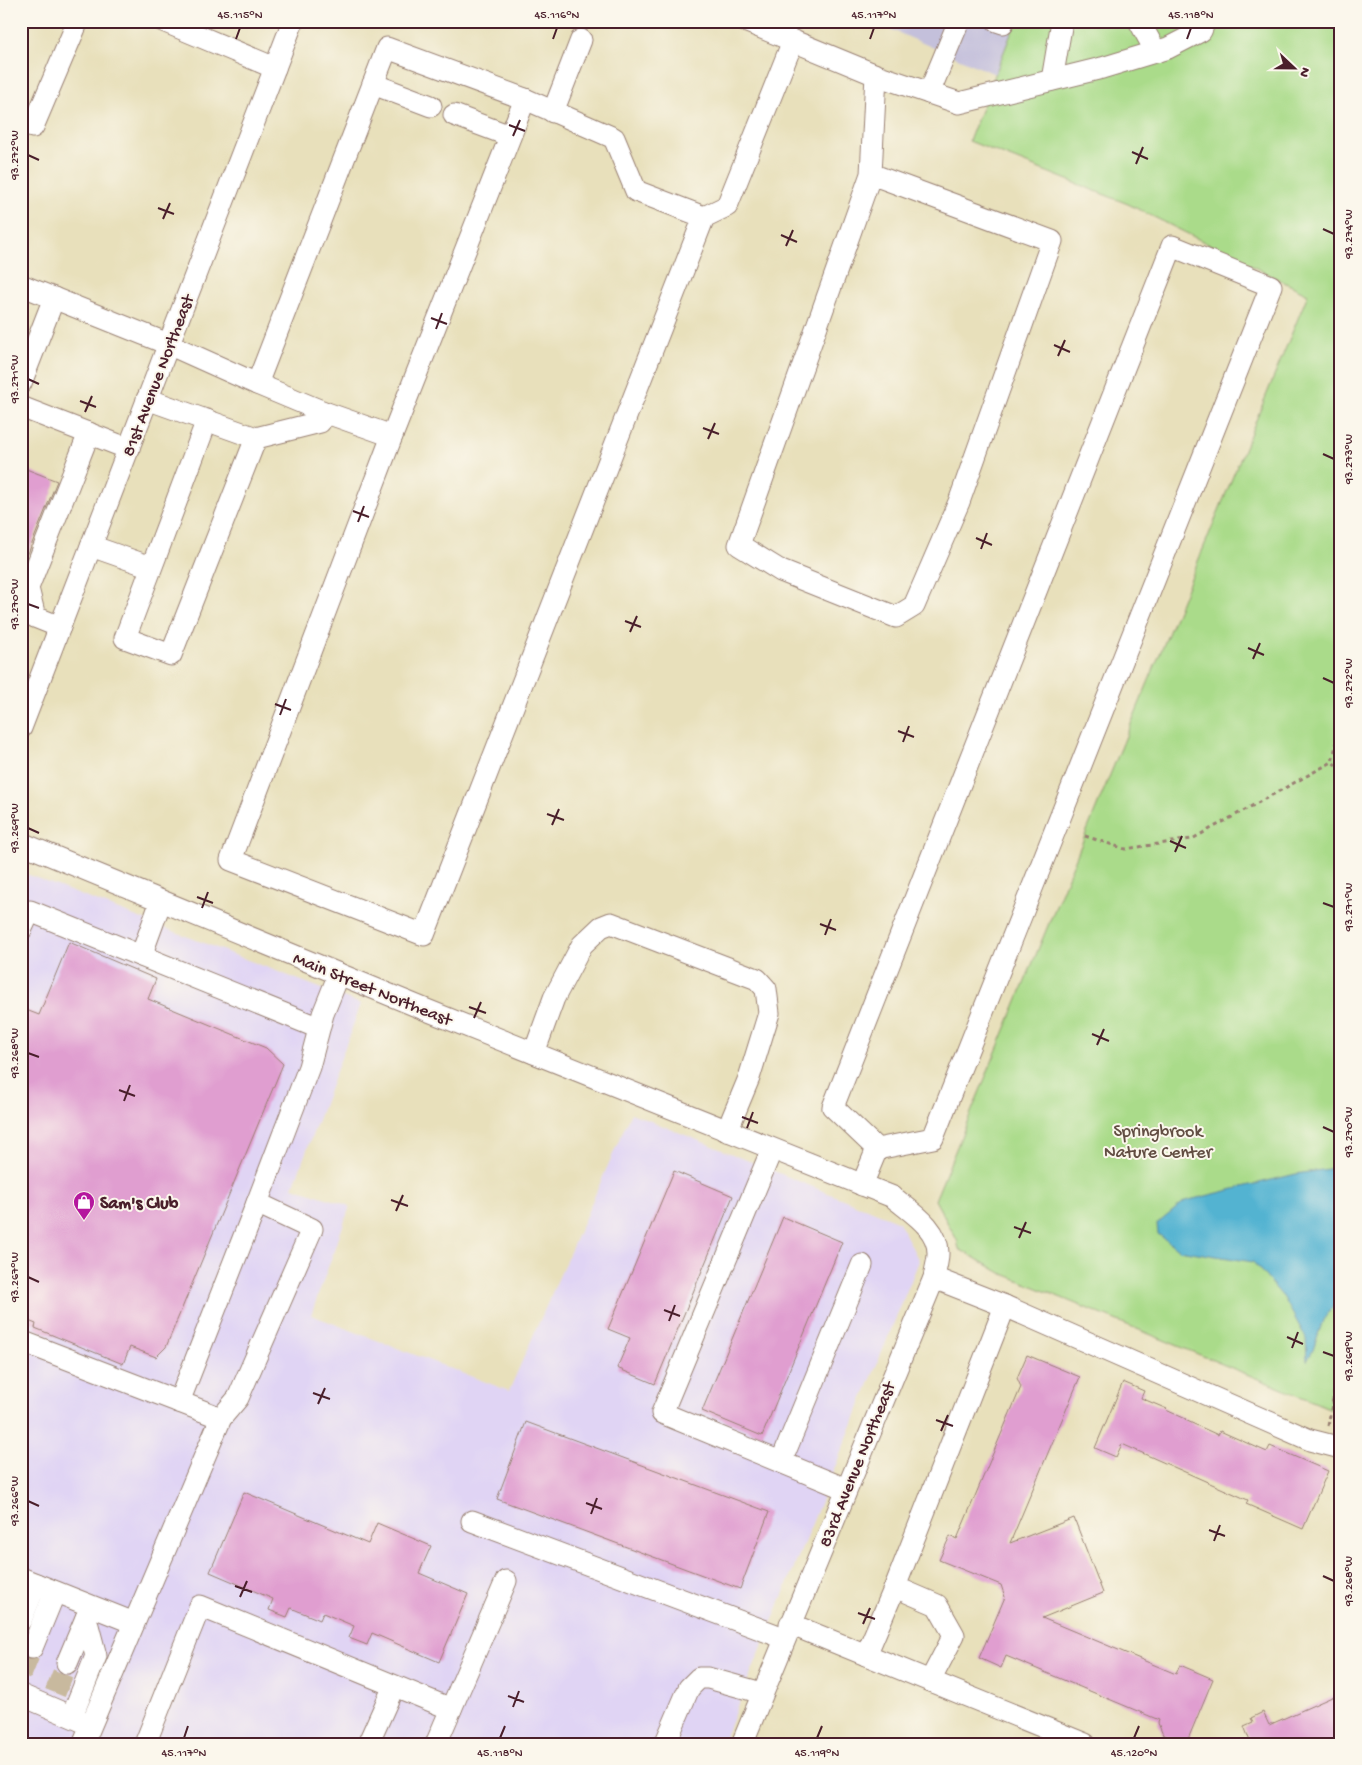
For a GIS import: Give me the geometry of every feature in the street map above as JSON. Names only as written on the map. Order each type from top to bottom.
[{"type":"street","points":[[21,123],[33,128],[78,21]]},
{"type":"street","points":[[163,21],[275,68]]},
{"type":"street","name":"81st Avenue Northeast","points":[[21,728],[293,21]]},
{"type":"street","points":[[929,93],[959,21]]},
{"type":"street","points":[[1052,80],[1062,21]]},
{"type":"street","points":[[1139,21],[1156,52]]},
{"type":"street","points":[[753,23],[793,42],[959,103],[1168,48],[1201,31],[1205,21]]},
{"type":"street","points":[[553,112],[581,40]]},
{"type":"street","points":[[524,99],[392,436],[231,860],[424,936],[704,217],[727,206],[793,42]]},
{"type":"street","points":[[257,384],[387,48],[524,99],[614,138],[636,191],[704,217]]},
{"type":"street","points":[[871,174],[1052,242],[958,502],[914,606],[896,616],[781,571],[739,545],[871,174],[876,74]]},
{"type":"street","points":[[373,84],[431,106]]},
{"type":"street","points":[[454,115],[510,136]]},
{"type":"street","points":[[1172,246],[1271,286],[933,1138],[877,1149],[834,1107],[1172,246]]},
{"type":"street","points":[[21,285],[168,344],[324,412],[392,436]]},
{"type":"street","points":[[21,383],[54,298]]},
{"type":"street","points":[[147,399],[256,438],[320,422],[324,412]]},
{"type":"street","points":[[21,407],[129,449]]},
{"type":"street","points":[[207,420],[124,638],[171,655],[256,438]]},
{"type":"street","points":[[60,627],[35,617],[28,588],[89,433]]},
{"type":"street","points":[[91,546],[151,567]]},
{"type":"street","name":"Main Street Northeast","points":[[21,843],[339,974],[893,1197]]},
{"type":"street","points":[[141,956],[161,901]]},
{"type":"street","points":[[21,930],[30,911],[319,1028]]},
{"type":"street","points":[[534,1053],[554,998],[582,945],[601,927],[611,923],[757,979],[766,989],[769,1013],[749,1078],[727,1131]]},
{"type":"street","points":[[180,1402],[310,1067],[323,1014],[339,974]]},
{"type":"street","points":[[772,1149],[662,1414],[846,1489]]},
{"type":"street","points":[[862,1185],[877,1149]]},
{"type":"street","name":"83rd Avenue Northeast","points":[[742,1744],[934,1278],[938,1253],[934,1234],[916,1215],[893,1197]]},
{"type":"street","points":[[21,1695],[52,1700],[72,1716],[87,1734],[221,1418],[238,1398],[312,1229],[258,1203]]},
{"type":"street","points":[[781,1462],[862,1265]]},
{"type":"street","points":[[934,1278],[1005,1306],[1310,1440],[1333,1446]]},
{"type":"street","points":[[866,1655],[895,1587],[1005,1306]]},
{"type":"street","points":[[21,1341],[221,1418]]},
{"type":"street","points":[[472,1521],[787,1631],[866,1655],[1085,1744]]},
{"type":"street","points":[[21,1620],[29,1581],[55,1592],[88,1612],[134,1623]]},
{"type":"street","points":[[436,1744],[506,1581]]},
{"type":"street","points":[[895,1587],[937,1605],[954,1635],[930,1681]]},
{"type":"street","points":[[32,1648],[55,1592]]},
{"type":"street","points":[[145,1744],[200,1606],[451,1709]]},
{"type":"street","points":[[67,1663],[88,1612]]},
{"type":"street","points":[[72,1716],[96,1656],[88,1612]]},
{"type":"street","points":[[665,1744],[689,1688],[699,1678],[708,1678],[762,1693]]},
{"type":"street","points":[[368,1744],[394,1686]]},
{"type":"path","points":[[1085,836],[1125,848],[1192,839],[1332,762],[1341,725]]},
{"type":"path","points":[[1332,762],[1341,769]]},
{"type":"path","points":[[1333,1446],[1332,1402],[1341,1356]]},
{"type":"path","points":[[1332,1402],[1341,1406]]},
{"type":"shaded area","points":[[871,21],[1016,21],[995,74]]},
{"type":"shaded area","points":[[21,872],[361,1004],[293,1187],[350,1206],[311,1315],[509,1391],[631,1113],[899,1222],[919,1261],[722,1744],[21,1744]]},
{"type":"green space","name":"Springbrook Nature Center","points":[[1016,21],[1341,21],[1341,1413],[1001,1273],[959,1249],[957,1240],[935,1200],[1308,294],[1128,204],[969,141]]},
{"type":"water","points":[[1341,1167],[1341,1297],[1323,1320],[1313,1350],[1307,1361],[1306,1338],[1284,1298],[1253,1262],[1179,1250],[1158,1234],[1157,1224],[1185,1201],[1296,1174]]},
{"type":"building","points":[[21,467],[57,481],[21,571]]},
{"type":"building","points":[[69,942],[156,979],[148,999],[266,1048],[283,1064],[166,1347],[156,1357],[130,1347],[123,1364],[35,1328],[36,1324],[21,1318],[21,1008],[39,1015]]},
{"type":"building","points":[[674,1171],[733,1196],[655,1384],[617,1368],[630,1338],[608,1329]]},
{"type":"building","points":[[783,1217],[842,1242],[762,1436],[702,1411]]},
{"type":"building","points":[[1027,1355],[1080,1377],[1010,1543],[1074,1518],[1103,1593],[1042,1618],[1176,1674],[1180,1665],[1213,1679],[1186,1744],[1163,1735],[1158,1723],[1159,1720],[1006,1656],[1001,1668],[979,1658],[1005,1597],[1001,1585],[939,1560],[950,1536],[957,1539],[1021,1387],[1017,1378]]},
{"type":"building","points":[[1123,1382],[1144,1391],[1141,1398],[1218,1435],[1220,1431],[1267,1452],[1270,1446],[1328,1471],[1303,1529],[1246,1504],[1248,1500],[1122,1444],[1116,1457],[1095,1448]]},
{"type":"building","points":[[526,1422],[769,1512],[740,1589],[497,1499]]},
{"type":"building","points":[[244,1492],[368,1544],[377,1523],[431,1546],[419,1573],[468,1594],[439,1662],[372,1633],[367,1645],[349,1638],[354,1626],[323,1613],[320,1620],[291,1608],[287,1617],[269,1610],[273,1599],[210,1572]]},
{"type":"building","points":[[1341,1693],[1341,1744],[1251,1744],[1244,1726],[1253,1722],[1251,1718],[1263,1712],[1269,1725]]},
{"type":"tunnel","points":[[21,1675],[32,1648]]},
{"type":"tunnel","points":[[55,1693],[67,1663]]},
{"type":"place","name":"Sam's Club","points":[[84,1221]]}]
